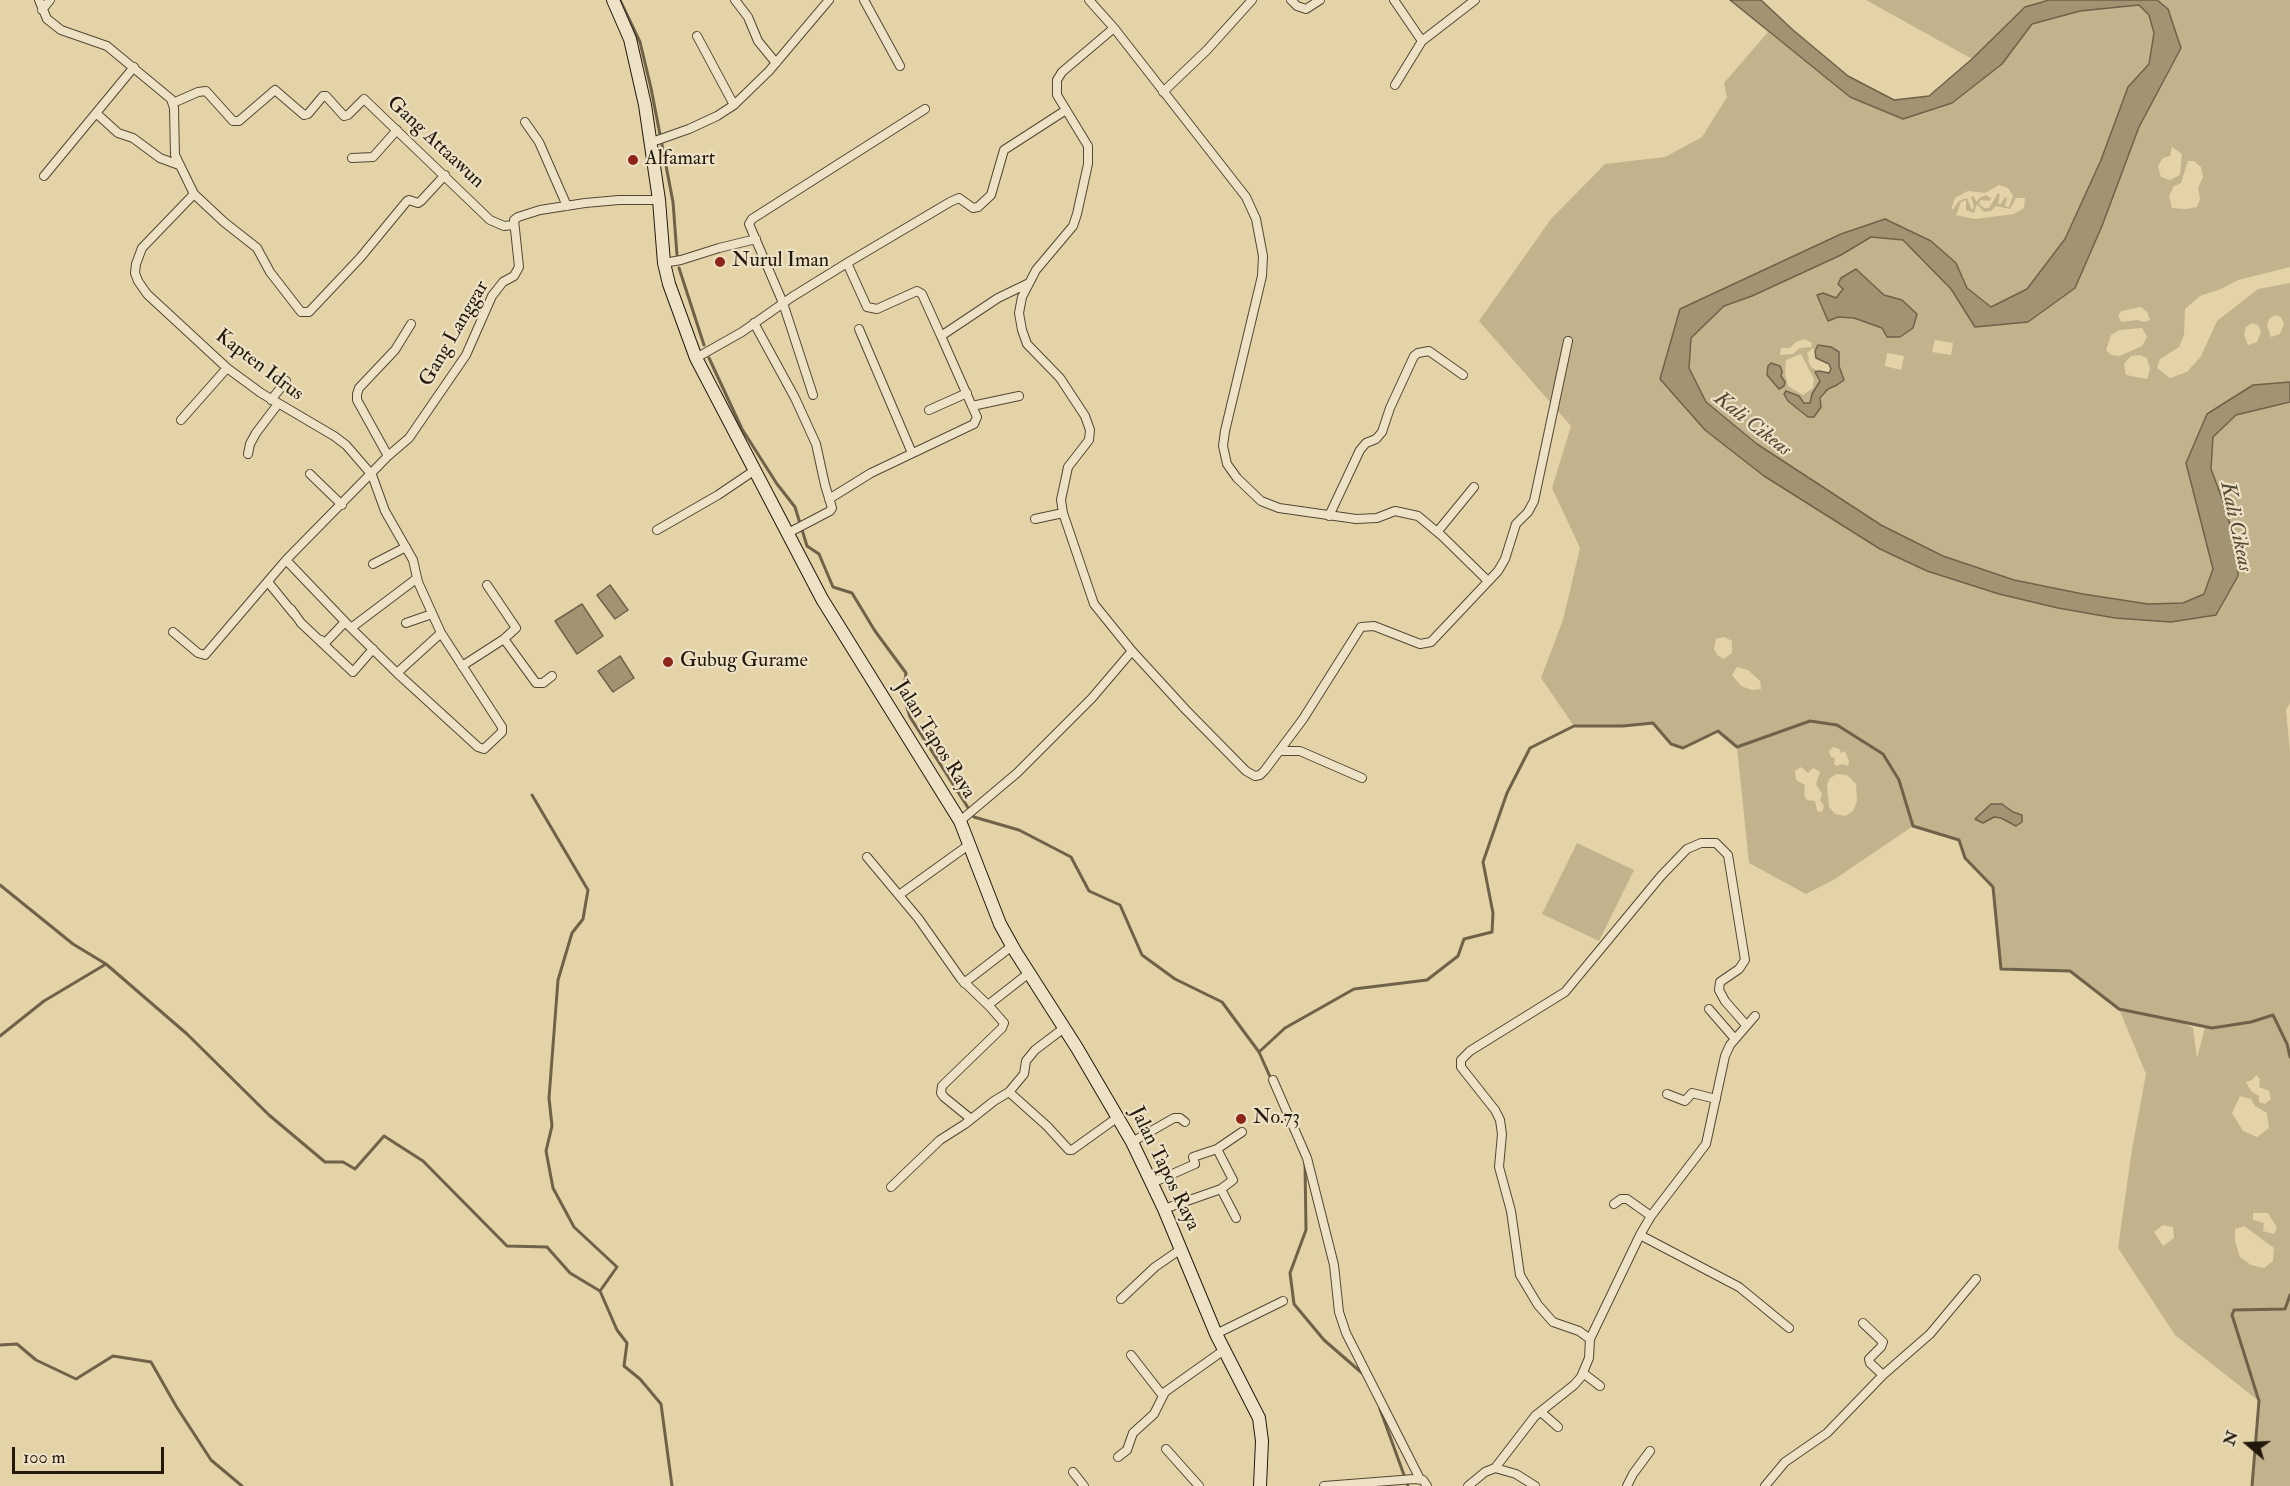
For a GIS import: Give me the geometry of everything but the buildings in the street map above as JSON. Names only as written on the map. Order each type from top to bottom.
[{"type":"main road","name":"Jalan Tapos Raya","points":[[613,0],[630,39],[653,141],[664,263],[696,358],[755,470],[792,531],[822,599],[965,817],[970,844],[1000,924],[1119,1117],[1132,1142],[1164,1209],[1216,1334],[1259,1418],[1262,1441],[1260,1486]]},
{"type":"street","points":[[39,0],[47,20],[61,30],[107,46],[171,99],[175,155],[194,194],[257,248],[270,272],[301,312],[309,312],[360,258],[407,201],[418,203],[422,201],[445,175]]},
{"type":"street","points":[[42,10],[50,0]]},
{"type":"street","points":[[735,0],[748,17],[758,42],[776,63]]},
{"type":"street","points":[[653,141],[717,116],[734,105],[776,63],[829,0]]},
{"type":"street","points":[[864,0],[900,66]]},
{"type":"street","points":[[1089,0],[1114,28],[1246,197],[1256,219],[1262,247],[1262,276],[1223,446],[1227,464],[1237,478],[1261,501],[1279,508],[1329,516],[1368,519],[1399,512],[1418,516],[1438,531],[1488,581]]},
{"type":"street","points":[[1163,92],[1207,50],[1252,0]]},
{"type":"street","points":[[1292,0],[1297,6],[1306,9],[1320,0]]},
{"type":"street","points":[[1394,0],[1422,41]]},
{"type":"street","points":[[1395,85],[1422,41],[1475,0]]},
{"type":"street","points":[[1114,28],[1058,77],[1056,91],[1089,149],[1077,214],[1068,234],[1036,270],[1022,297],[1019,313],[1022,330],[1027,344],[1060,378],[1085,416],[1090,430],[1086,446],[1068,467],[1061,500],[1063,513],[1094,604],[1132,651],[1186,710],[1251,774],[1260,775],[1303,719],[1361,627],[1374,626],[1420,644],[1428,644],[1488,581],[1505,559],[1516,524],[1528,512],[1538,493],[1568,341]]},
{"type":"street","points":[[697,36],[734,105]]},
{"type":"street","points":[[44,176],[134,68]]},
{"type":"street","name":"Gang Attaawun","points":[[173,103],[206,91],[233,121],[239,121],[275,90],[304,115],[308,114],[323,96],[326,96],[344,116],[348,115],[364,99],[490,220],[504,226],[513,225]]},
{"type":"street","points":[[813,395],[783,303],[749,224],[752,219],[925,108]]},
{"type":"street","points":[[696,358],[847,263],[959,198],[973,208],[978,207],[991,195],[1005,150],[1066,110]]},
{"type":"street","points":[[96,113],[118,133],[133,138],[160,158],[179,165]]},
{"type":"street","points":[[525,122],[539,142],[567,206]]},
{"type":"street","points":[[352,158],[373,157],[397,130]]},
{"type":"street","name":"Kapten Idrus","points":[[194,194],[142,248],[135,273],[147,294],[227,368],[275,402],[334,436],[358,457],[372,475],[386,511],[413,560],[416,579],[441,633],[502,729],[500,735],[484,749],[478,747],[397,673]]},
{"type":"street","points":[[513,225],[518,217],[540,210],[619,200],[659,200]]},
{"type":"street","name":"Gang Langgar","points":[[173,632],[198,653],[205,655],[286,560],[372,475],[388,456],[410,438],[466,355],[492,296],[503,282],[514,276],[519,267],[513,225]]},
{"type":"street","points":[[664,263],[756,239]]},
{"type":"street","points":[[830,499],[871,473],[974,424],[977,417],[922,294],[917,291],[877,309],[867,307],[847,263]]},
{"type":"street","points":[[941,336],[998,298],[1029,283]]},
{"type":"street","points":[[754,323],[795,398],[816,444],[832,509],[792,531]]},
{"type":"street","points":[[388,456],[357,400],[357,394],[359,388],[395,350],[411,324]]},
{"type":"street","points":[[859,329],[912,453]]},
{"type":"street","points":[[1329,516],[1360,450],[1382,432],[1390,408],[1414,356],[1422,351],[1430,351],[1463,375]]},
{"type":"street","points":[[182,420],[227,368]]},
{"type":"street","points":[[248,454],[256,433],[286,381]]},
{"type":"street","points":[[929,410],[967,393]]},
{"type":"street","points":[[972,406],[1019,396]]},
{"type":"street","points":[[657,530],[718,495],[755,470]]},
{"type":"street","points":[[310,474],[342,505]]},
{"type":"street","points":[[1438,531],[1474,487]]},
{"type":"street","points":[[1035,519],[1063,513]]},
{"type":"street","points":[[374,564],[406,547]]},
{"type":"street","points":[[286,560],[397,673],[441,633]]},
{"type":"street","points":[[268,582],[302,624],[325,643],[416,579]]},
{"type":"street","points":[[462,666],[504,639],[517,627],[487,585]]},
{"type":"street","points":[[291,609],[301,623],[353,672],[373,649]]},
{"type":"street","points":[[406,623],[432,614]]},
{"type":"street","points":[[504,639],[536,683],[543,683],[552,676]]},
{"type":"street","points":[[965,817],[1017,773],[1092,698],[1132,651]]},
{"type":"street","points":[[1279,751],[1300,751],[1362,777]]},
{"type":"street","points":[[1590,1339],[1579,1331],[1556,1324],[1550,1319],[1538,1305],[1520,1275],[1511,1211],[1499,1167],[1502,1134],[1500,1120],[1495,1110],[1461,1067],[1461,1060],[1470,1051],[1565,992],[1661,876],[1687,849],[1701,843],[1716,843],[1728,855],[1744,960],[1739,969],[1720,982],[1719,990],[1725,1001],[1746,1024]]},
{"type":"street","points":[[899,895],[970,844]]},
{"type":"street","points":[[867,857],[899,895],[964,983],[1004,1023],[1002,1028],[942,1086],[941,1093],[944,1098],[971,1119]]},
{"type":"street","points":[[964,983],[1012,946]]},
{"type":"street","points":[[988,1005],[1029,973]]},
{"type":"street","points":[[1709,1009],[1735,1039]]},
{"type":"street","points":[[1468,1486],[1485,1472],[1495,1468],[1531,1421],[1574,1385],[1583,1373],[1589,1358],[1590,1339],[1640,1235],[1651,1216],[1706,1144],[1725,1056],[1746,1024],[1755,1016]]},
{"type":"street","points":[[891,1187],[929,1150],[1009,1092],[1024,1074],[1026,1061],[1035,1050],[1064,1028]]},
{"type":"street","points":[[1273,1080],[1306,1158],[1334,1265],[1339,1312],[1346,1333],[1417,1479],[1427,1486]]},
{"type":"street","points":[[1009,1092],[1047,1126],[1062,1145],[1072,1150],[1119,1117]]},
{"type":"street","points":[[1667,1094],[1685,1101],[1692,1093],[1716,1099]]},
{"type":"street","points":[[1132,1142],[1174,1118],[1180,1118],[1185,1122]]},
{"type":"street","points":[[1152,1183],[1195,1164],[1193,1157],[1217,1149],[1242,1132]]},
{"type":"street","points":[[1164,1209],[1221,1189],[1233,1180],[1217,1149]]},
{"type":"street","points":[[1221,1189],[1236,1218]]},
{"type":"street","points":[[1614,1204],[1621,1199],[1627,1199],[1651,1216]]},
{"type":"street","points":[[1640,1235],[1739,1287],[1789,1328]]},
{"type":"street","points":[[1121,1299],[1155,1267],[1180,1249]]},
{"type":"street","points":[[1764,1486],[1785,1462],[1811,1446],[1843,1418],[1883,1375],[1930,1334],[1976,1279]]},
{"type":"street","points":[[1216,1334],[1283,1301]]},
{"type":"street","points":[[1863,1323],[1883,1342],[1869,1359],[1870,1363],[1883,1375]]},
{"type":"street","points":[[1118,1457],[1128,1447],[1133,1433],[1154,1414],[1169,1389],[1224,1350]]},
{"type":"street","points":[[1131,1356],[1163,1396]]},
{"type":"street","points":[[1583,1373],[1600,1386]]},
{"type":"street","points":[[1541,1412],[1558,1427]]},
{"type":"street","points":[[1166,1449],[1198,1486]]},
{"type":"street","points":[[1628,1486],[1633,1474],[1650,1451]]},
{"type":"street","points":[[1495,1468],[1516,1474],[1535,1486]]},
{"type":"street","points":[[1073,1472],[1084,1486]]},
{"type":"street","points":[[1324,1486],[1417,1479]]},
{"type":"shaded area","points":[[1730,0],[1761,0],[1848,76],[1894,100],[1929,96],[1972,59],[2025,7],[2049,0],[2157,0],[2168,9],[2181,48],[2139,127],[2102,226],[2075,288],[2028,322],[1975,327],[1951,289],[1903,240],[1871,237],[1841,255],[1752,296],[1724,306],[1691,338],[1689,368],[1706,402],[1757,444],[1881,525],[1943,556],[2014,580],[2148,604],[2183,603],[2204,594],[2213,569],[2186,463],[2207,414],[2253,385],[2290,382],[2290,402],[2236,415],[2213,437],[2211,469],[2226,509],[2238,556],[2238,576],[2216,615],[2171,622],[2115,618],[1999,594],[1927,571],[1880,549],[1764,476],[1705,430],[1660,379],[1680,309],[1841,234],[1885,219],[1931,241],[1956,263],[1967,288],[1991,307],[2027,289],[2065,239],[2101,160],[2128,87],[2149,64],[2154,33],[2149,15],[2139,5],[2080,11],[2032,24],[2002,64],[1952,103],[1903,119],[1850,97]]},
{"type":"shaded area","points":[[1866,0],[2049,0],[2025,7],[1972,59]]},
{"type":"shaded area","points":[[2157,0],[2290,0],[2290,267],[2238,280],[2200,296],[2185,309],[2184,335],[2179,347],[2160,359],[2157,368],[2170,378],[2187,372],[2201,356],[2217,321],[2258,289],[2290,283],[2290,382],[2253,385],[2207,414],[2196,501],[2213,569],[2204,594],[2183,603],[2148,604],[2015,580],[1943,556],[1881,525],[1757,444],[1706,402],[1689,368],[1691,338],[1724,306],[1752,296],[1841,255],[1871,237],[1903,240],[1951,289],[1975,327],[2075,288],[2102,226],[2139,127],[2181,48],[2168,9]],"holes":[[[2172,147],[2182,154],[2180,175],[2170,180],[2161,177],[2158,166],[2163,158],[2170,156]],[[2188,161],[2194,161],[2201,167],[2203,177],[2198,188],[2200,199],[2197,207],[2172,208],[2169,196],[2174,186],[2181,183]],[[1871,285],[1884,295],[1902,300],[1882,328],[1854,318],[1838,317],[1823,293],[1836,298],[1843,289]],[[2141,307],[2147,312],[2150,320],[2121,322],[2118,315],[2122,311]],[[2275,315],[2281,317],[2284,324],[2280,334],[2271,337],[2267,326],[2269,319]],[[2252,323],[2258,325],[2261,332],[2257,342],[2248,345],[2244,334],[2246,327]],[[2142,328],[2147,337],[2142,346],[2120,356],[2111,355],[2106,350],[2111,335],[2120,330]],[[1805,339],[1812,343],[1811,347],[1800,348],[1793,354],[1780,355],[1781,348],[1790,348],[1796,342]],[[1935,340],[1953,343],[1951,355],[1932,352]],[[1819,345],[1844,380],[1828,389],[1808,417],[1788,401],[1786,392],[1810,404],[1812,394],[1820,381],[1816,373],[1819,371],[1812,368],[1808,361],[1807,353],[1813,348],[1815,351]],[[1887,353],[1904,356],[1901,370],[1885,366]],[[1801,354],[1814,379],[1813,388],[1803,395],[1788,386],[1785,373],[1786,360]],[[2140,355],[2147,358],[2150,369],[2147,379],[2126,375],[2124,364],[2131,356]]]},
{"type":"shaded area","points":[[2139,5],[2149,15],[2154,33],[2149,64],[2128,87],[2101,160],[2065,239],[2027,289],[1991,307],[1967,288],[1956,263],[1885,219],[1841,234],[1680,309],[1660,379],[1927,571],[1999,594],[2115,618],[2216,615],[2226,509],[2211,469],[2213,437],[2236,415],[2290,402],[2290,703],[2286,710],[2290,752],[2290,1486],[2252,1486],[2259,1401],[2175,1335],[2118,1248],[2132,1149],[2146,1074],[2119,1009],[2070,971],[2001,969],[1993,887],[1965,858],[1959,840],[1913,826],[1835,879],[1806,894],[1749,863],[1737,747],[1718,731],[1683,748],[1671,744],[1653,724],[1574,726],[1541,678],[1563,620],[1580,548],[1552,488],[1571,426],[1479,321],[1551,219],[1605,164],[1665,157],[1702,137],[1727,97],[1724,83],[1768,32],[1850,97],[1903,119],[2002,64],[2031,24],[2080,11]],"holes":[[[1999,185],[2008,188],[2013,196],[2009,207],[2005,206],[2007,198],[2005,197],[2001,204],[1998,204],[2000,194],[1998,193],[1989,208],[1984,208],[1979,204],[1980,200],[1990,201],[1991,198],[1986,195],[1979,198],[1977,202],[1973,196],[1971,197],[1974,206],[1972,210],[1967,198],[1959,201],[1952,210],[1955,198],[1968,191],[1985,193]],[[2016,198],[2025,198],[2024,208],[2014,214],[1975,219],[1956,215],[1961,202],[1966,200],[1966,210],[1974,213],[1977,204],[1984,212],[1991,211],[1996,206],[2010,209]],[[1724,637],[1732,641],[1732,653],[1724,659],[1717,655],[1714,649],[1716,639]],[[1737,667],[1748,670],[1760,681],[1761,689],[1752,690],[1741,686],[1732,675]],[[1833,747],[1839,749],[1841,753],[1845,751],[1848,766],[1842,764],[1837,766],[1834,764],[1835,758],[1831,757],[1829,751]],[[1801,767],[1808,773],[1813,768],[1820,772],[1816,784],[1822,794],[1820,800],[1824,806],[1822,812],[1817,811],[1815,801],[1807,800],[1804,795],[1805,785],[1796,780],[1795,771]],[[1837,774],[1847,775],[1856,784],[1857,801],[1853,811],[1845,816],[1835,814],[1829,807],[1827,785],[1830,778]],[[2178,1020],[2205,1027],[2197,1058],[2193,1028]],[[2256,1075],[2260,1079],[2259,1087],[2269,1091],[2271,1099],[2265,1104],[2259,1102],[2259,1096],[2251,1091],[2246,1082],[2252,1080]],[[2240,1096],[2251,1099],[2255,1106],[2267,1113],[2269,1128],[2257,1137],[2243,1131],[2232,1113]],[[2253,1213],[2268,1213],[2277,1228],[2274,1234],[2263,1231],[2264,1223],[2253,1220]],[[2163,1225],[2173,1227],[2174,1238],[2163,1246],[2154,1232]],[[2244,1226],[2274,1248],[2273,1261],[2264,1268],[2251,1265],[2240,1257],[2235,1241],[2235,1229]]]},
{"type":"shaded area","points":[[1856,269],[1884,295],[1902,300],[1917,314],[1913,328],[1900,337],[1887,337],[1882,328],[1854,318],[1838,317],[1828,321],[1817,295],[1823,293],[1836,298],[1843,289],[1838,284],[1841,278]]},
{"type":"shaded area","points":[[1818,345],[1831,347],[1839,352],[1839,366],[1844,380],[1828,389],[1820,398],[1821,407],[1814,417],[1808,417],[1788,401],[1784,394],[1786,391],[1799,396],[1804,403],[1810,403],[1812,394],[1820,381],[1815,372],[1829,373],[1831,369],[1829,364],[1816,358],[1815,351]]},
{"type":"shaded area","points":[[1771,363],[1780,366],[1782,371],[1781,376],[1785,382],[1784,386],[1779,389],[1767,375],[1768,366]]},
{"type":"shaded area","points":[[610,585],[628,610],[615,619],[597,595]]},
{"type":"shaded area","points":[[582,604],[603,636],[577,654],[555,621]]},
{"type":"shaded area","points":[[620,656],[634,678],[613,692],[598,671]]},
{"type":"shaded area","points":[[1991,804],[2002,804],[2022,815],[2022,822],[2016,826],[2001,818],[1994,817],[1983,823],[1975,819]]},
{"type":"shaded area","points":[[1577,843],[1634,870],[1599,941],[1542,914]]},
{"type":"waterway","points":[[620,0],[640,42],[651,88],[673,202],[677,255]]},
{"type":"waterway","points":[[679,268],[704,345]]},
{"type":"waterway","points":[[709,358],[742,429],[777,484],[795,507],[807,546],[819,554],[833,587],[852,593],[875,631],[906,673],[903,695],[910,717],[974,817],[1019,830],[1071,857],[1089,891],[1120,905],[1142,955],[1175,979],[1222,1002],[1259,1052],[1271,1079]]},
{"type":"waterway","points":[[1259,1052],[1285,1028],[1354,989],[1427,980],[1458,956],[1464,939],[1492,932],[1493,913],[1483,862],[1507,793],[1530,748],[1574,726],[1623,726],[1653,723],[1671,744],[1683,748],[1718,731],[1737,747],[1810,721],[1837,725],[1883,754],[1899,780],[1913,826],[1959,840],[1965,858],[1993,887],[2001,969],[2070,971],[2119,1009],[2212,1028],[2251,1022],[2273,1015],[2287,1044],[2290,1057]]},
{"type":"waterway","points":[[532,795],[588,890],[583,919],[572,933],[558,980],[549,1098],[552,1126],[546,1151],[553,1188],[574,1227],[617,1267],[600,1291],[617,1330],[627,1343],[624,1366],[640,1379],[661,1404],[672,1486]]},
{"type":"waterway","points":[[0,885],[73,944],[106,964],[187,1034],[269,1115],[325,1162],[343,1162],[355,1169],[384,1136],[423,1161],[507,1246],[547,1247],[570,1273],[600,1291]]},
{"type":"waterway","points":[[0,1036],[44,1001],[106,964]]},
{"type":"waterway","points":[[1305,1163],[1306,1230],[1290,1273],[1294,1304],[1324,1340],[1362,1373]]},
{"type":"waterway","points":[[2252,1486],[2259,1401],[2232,1315],[2234,1310],[2285,1309],[2290,1295]]},
{"type":"waterway","points":[[0,1345],[17,1344],[36,1360],[76,1379],[113,1356],[151,1362],[211,1460],[242,1486]]},
{"type":"waterway","points":[[1380,1409],[1408,1486]]},
{"type":"place","name":"Alfamart","points":[[633,160]]},
{"type":"place","name":"Nurul Iman","points":[[720,262]]},
{"type":"place","name":"Gubug Gurame","points":[[668,662]]},
{"type":"place","name":"No.73","points":[[1241,1119]]},
{"type":"water label","name":"Kali Cikeas","points":[[1752,425]]},
{"type":"water label","name":"Kali Cikeas","points":[[2235,527]]}]
